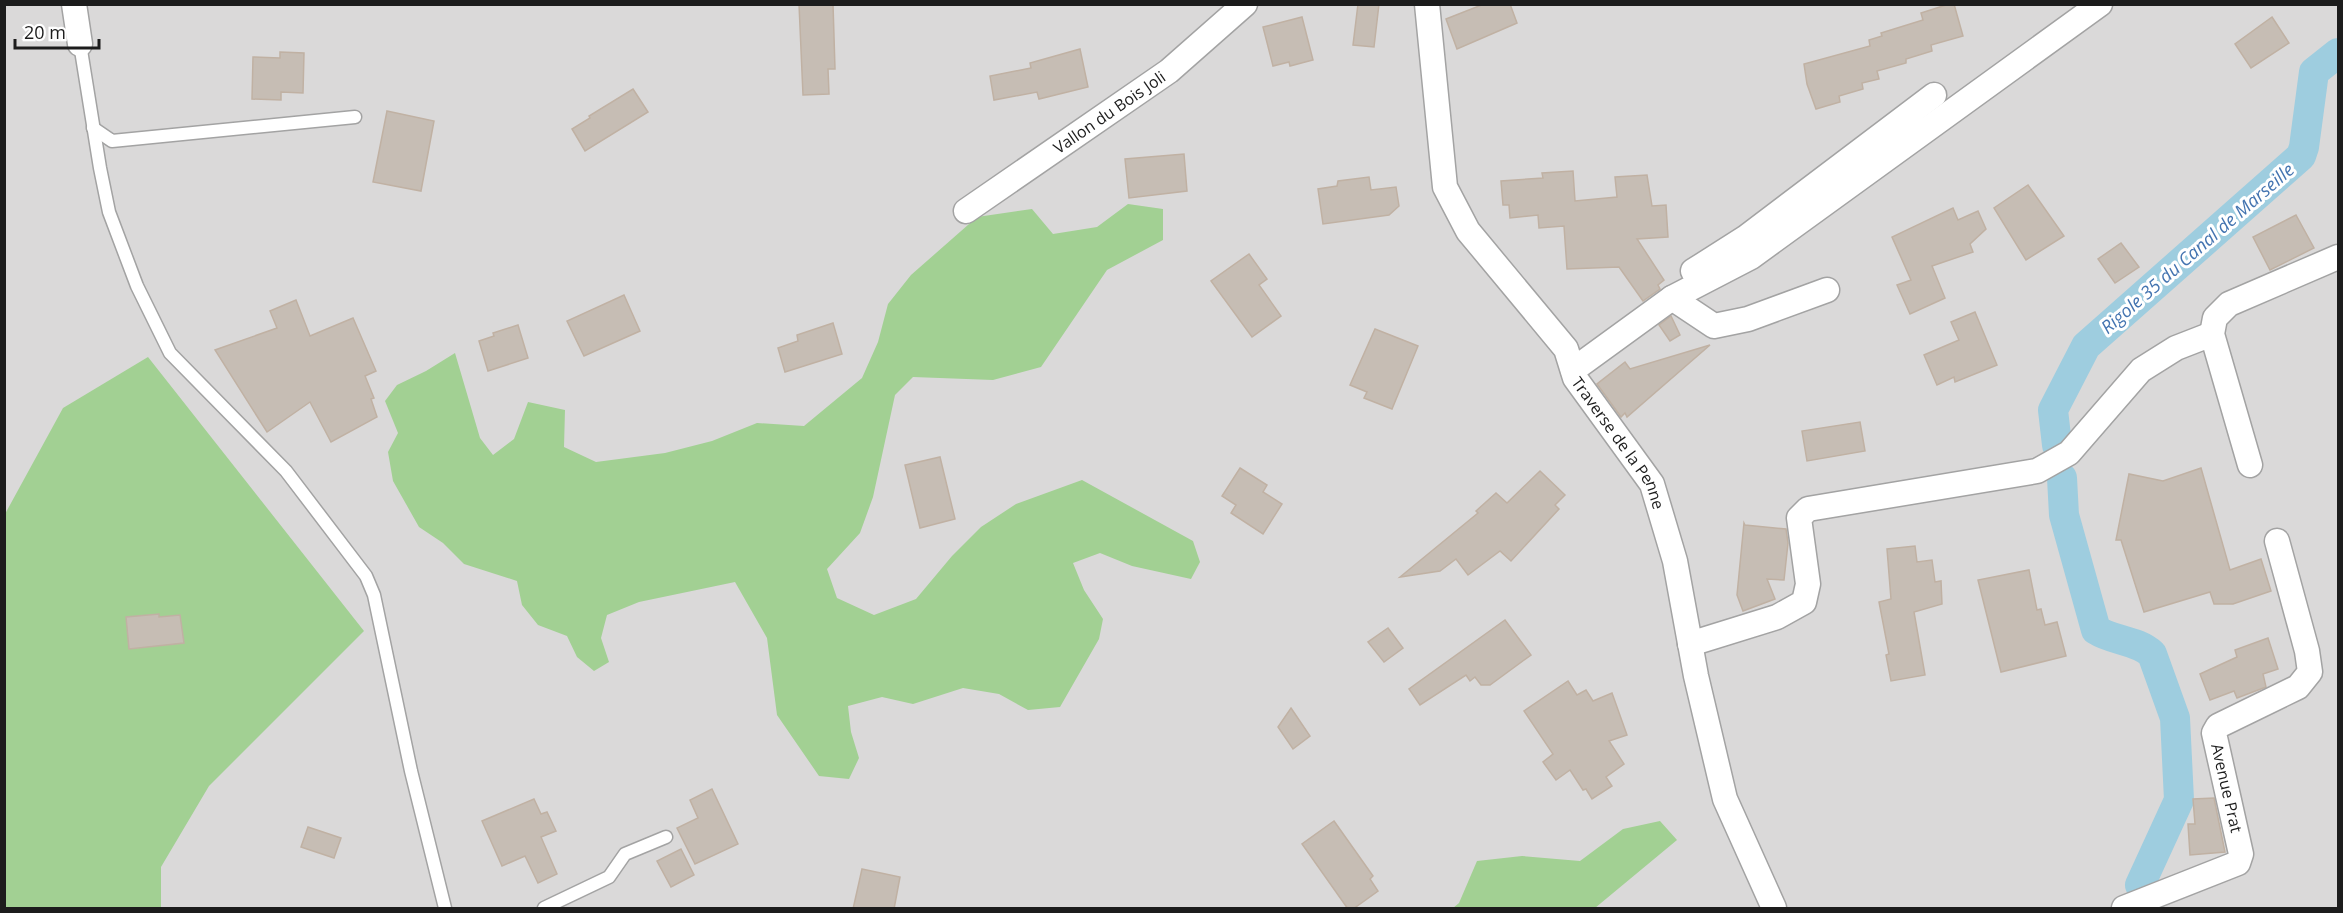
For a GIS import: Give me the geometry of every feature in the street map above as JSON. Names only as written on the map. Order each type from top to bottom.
[{"type":"street","points":[[74,4],[80,44]]},
{"type":"street","name":"Vallon du Bois Joli","points":[[966,211],[1168,71],[1245,4]]},
{"type":"street","name":"Traverse de la Penne","points":[[1427,4],[1445,187],[1468,231],[1566,349],[1575,378],[1652,484],[1675,561],[1690,644],[1725,799],[1774,909]]},
{"type":"street","points":[[1573,370],[1672,298],[1751,256],[2100,4]]},
{"type":"street","points":[[1672,298],[1692,272],[1745,238],[1934,95]]},
{"type":"street","points":[[2250,465],[2212,334],[2215,318],[2229,304],[2338,257]]},
{"type":"street","points":[[1672,298],[1714,326],[1748,319],[1827,290]]},
{"type":"street","points":[[1690,644],[1777,617],[1804,602],[1808,584],[1799,518],[1808,508],[2037,471],[2069,453],[2141,370],[2175,348],[2212,334]]},
{"type":"street","name":"Avenue Prat","points":[[2124,909],[2238,863],[2241,854],[2214,733],[2217,726],[2298,687],[2310,672],[2307,651],[2277,541]]},
{"type":"lane","points":[[80,44],[109,212],[137,286],[170,353],[286,471],[366,576],[374,595],[410,765],[445,909]]},
{"type":"lane","points":[[93,128],[112,141],[354,117]]},
{"type":"lane","points":[[544,909],[609,877],[625,854],[666,837]]},
{"type":"shaded area","points":[[5,5],[2338,5],[2338,908],[5,908]]},
{"type":"green space","points":[[1128,204],[1163,209],[1163,240],[1107,270],[1041,367],[993,380],[913,377],[895,395],[873,497],[860,533],[827,569],[837,598],[874,615],[916,599],[952,556],[981,527],[1016,504],[1082,480],[1193,541],[1200,562],[1191,579],[1132,566],[1100,553],[1073,563],[1084,590],[1103,619],[1099,639],[1060,707],[1028,710],[999,694],[963,688],[913,704],[882,697],[848,706],[851,732],[859,758],[849,779],[819,776],[777,715],[767,638],[735,582],[639,602],[607,615],[601,638],[609,662],[594,671],[577,657],[567,636],[538,625],[522,605],[517,581],[464,564],[443,543],[419,527],[393,481],[388,452],[398,433],[385,401],[397,385],[455,353],[480,438],[493,455],[514,439],[528,402],[565,410],[564,447],[596,462],[665,453],[712,441],[757,423],[804,426],[862,378],[878,342],[888,304],[911,275],[977,217],[1032,209],[1053,234],[1097,227]]},
{"type":"green space","points":[[148,357],[364,631],[209,786],[161,867],[161,908],[5,908],[5,514],[63,408]]},
{"type":"green space","points":[[1660,821],[1677,840],[1595,908],[1453,908],[1459,903],[1477,861],[1522,856],[1580,861],[1623,829]]},
{"type":"building","points":[[799,4],[833,4],[835,69],[828,69],[829,94],[803,95]]},
{"type":"building","points":[[1358,4],[1379,4],[1374,47],[1353,45]]},
{"type":"building","points":[[1484,4],[1510,4],[1517,23],[1457,49],[1446,19]]},
{"type":"building","points":[[1954,4],[1963,36],[1931,45],[1932,51],[1906,59],[1906,63],[1877,71],[1879,79],[1862,83],[1863,89],[1839,96],[1840,102],[1816,109],[1807,84],[1804,64],[1870,46],[1869,40],[1882,36],[1881,33],[1923,20],[1921,13]]},
{"type":"building","points":[[1302,17],[1313,60],[1290,66],[1289,62],[1273,66],[1263,27]]},
{"type":"building","points":[[2272,17],[2289,43],[2251,68],[2235,44]]},
{"type":"building","points":[[1080,49],[1088,87],[1039,99],[1037,92],[994,100],[990,76],[1031,68],[1030,63]]},
{"type":"building","points":[[280,52],[304,53],[303,93],[281,92],[281,100],[252,99],[253,57],[280,58]]},
{"type":"building","points":[[633,89],[648,112],[585,151],[572,129]]},
{"type":"building","points":[[387,111],[434,121],[421,191],[373,182]]},
{"type":"building","points":[[1184,154],[1187,191],[1129,198],[1125,159]]},
{"type":"building","points":[[1573,171],[1575,201],[1617,197],[1615,177],[1647,175],[1652,206],[1666,205],[1668,237],[1637,239],[1664,280],[1658,285],[1660,289],[1643,301],[1619,267],[1567,269],[1564,226],[1539,228],[1538,215],[1510,218],[1509,205],[1503,205],[1501,181],[1543,178],[1542,173]]},
{"type":"building","points":[[1369,177],[1371,190],[1396,187],[1399,206],[1389,215],[1323,224],[1318,189],[1337,186],[1338,181]]},
{"type":"building","points":[[2028,185],[2064,236],[2026,260],[1994,208]]},
{"type":"building","points":[[1953,208],[1958,220],[1978,211],[1986,229],[1970,244],[1973,252],[1932,266],[1945,298],[1910,314],[1897,285],[1911,280],[1892,237]]},
{"type":"building","points":[[2296,215],[2314,248],[2270,270],[2253,237]]},
{"type":"building","points":[[2121,243],[2139,267],[2115,283],[2098,259]]},
{"type":"building","points":[[1249,254],[1267,279],[1259,285],[1281,316],[1252,337],[1211,281]]},
{"type":"building","points":[[624,295],[640,331],[584,356],[567,321]]},
{"type":"building","points":[[296,300],[310,336],[353,318],[376,371],[365,376],[374,398],[371,399],[377,417],[331,442],[310,402],[267,432],[215,350],[277,328],[270,311]]},
{"type":"building","points":[[1975,312],[1997,365],[1955,382],[1954,377],[1937,385],[1924,355],[1959,340],[1951,322]]},
{"type":"building","points":[[1671,316],[1680,335],[1670,341],[1659,325]]},
{"type":"building","points":[[833,323],[842,354],[785,372],[778,348],[798,341],[797,335]]},
{"type":"building","points":[[518,325],[528,358],[488,371],[479,341],[494,336],[493,333]]},
{"type":"building","points":[[1375,329],[1418,346],[1392,409],[1364,398],[1367,392],[1350,385]]},
{"type":"building","points":[[1710,345],[1627,417],[1625,413],[1621,417],[1597,384],[1625,362],[1630,369]]},
{"type":"building","points":[[1860,422],[1865,451],[1807,461],[1802,431]]},
{"type":"building","points":[[940,457],[955,519],[920,528],[905,465]]},
{"type":"building","points":[[1240,468],[1267,485],[1263,492],[1282,504],[1263,534],[1231,513],[1236,505],[1222,496]]},
{"type":"building","points":[[2201,468],[2230,570],[2261,559],[2271,591],[2233,604],[2214,604],[2210,592],[2144,612],[2121,540],[2116,540],[2129,474],[2163,481]]},
{"type":"building","points":[[1540,471],[1565,495],[1555,505],[1559,509],[1511,561],[1500,551],[1468,575],[1456,559],[1440,571],[1400,577],[1478,513],[1476,511],[1496,493],[1507,503]]},
{"type":"building","points":[[1744,523],[1745,525],[1786,529],[1788,543],[1784,580],[1767,579],[1775,599],[1743,611],[1737,595]]},
{"type":"building","points":[[1915,546],[1917,562],[1932,560],[1935,582],[1941,581],[1942,604],[1914,612],[1925,675],[1891,681],[1886,655],[1889,654],[1879,602],[1891,599],[1887,549]]},
{"type":"building","points":[[2029,570],[2037,610],[2041,609],[2045,625],[2057,622],[2066,656],[2001,672],[1978,580]]},
{"type":"building","points":[[159,614],[159,617],[180,615],[184,643],[129,649],[126,617]]},
{"type":"building","points":[[1505,620],[1531,655],[1490,685],[1481,685],[1475,677],[1470,681],[1466,675],[1420,705],[1409,689]]},
{"type":"building","points":[[1388,628],[1403,648],[1384,662],[1368,642]]},
{"type":"building","points":[[2268,638],[2278,669],[2263,674],[2266,687],[2237,698],[2234,691],[2210,700],[2200,674],[2237,657],[2235,650]]},
{"type":"building","points":[[1568,681],[1577,695],[1586,690],[1593,701],[1612,693],[1627,735],[1609,741],[1624,764],[1606,777],[1612,786],[1592,799],[1570,770],[1556,780],[1543,762],[1553,754],[1524,711]]},
{"type":"building","points":[[1291,708],[1310,736],[1293,749],[1278,727]]},
{"type":"building","points":[[712,789],[738,844],[695,864],[677,828],[698,818],[690,800]]},
{"type":"building","points":[[2214,798],[2225,852],[2190,855],[2188,824],[2195,824],[2193,799]]},
{"type":"building","points":[[534,799],[541,814],[547,812],[556,831],[541,837],[557,874],[538,883],[525,856],[502,866],[482,821]]},
{"type":"building","points":[[1334,821],[1373,876],[1370,879],[1378,891],[1353,909],[1348,909],[1302,844]]},
{"type":"building","points":[[308,827],[341,838],[334,858],[301,847]]},
{"type":"building","points":[[681,849],[694,875],[671,887],[657,861]]},
{"type":"building","points":[[862,869],[900,877],[894,909],[853,909]]},
{"type":"waterway","name":"Rigole 35 du Canal de Marseille","points":[[2057,445],[2053,410],[2086,346],[2301,156],[2314,72],[2338,53]]},
{"type":"waterway","name":"Rigole 35 du Canal de Marseille","points":[[2062,478],[2064,515],[2096,630],[2139,646],[2152,654],[2175,718],[2179,800],[2140,885]]}]
